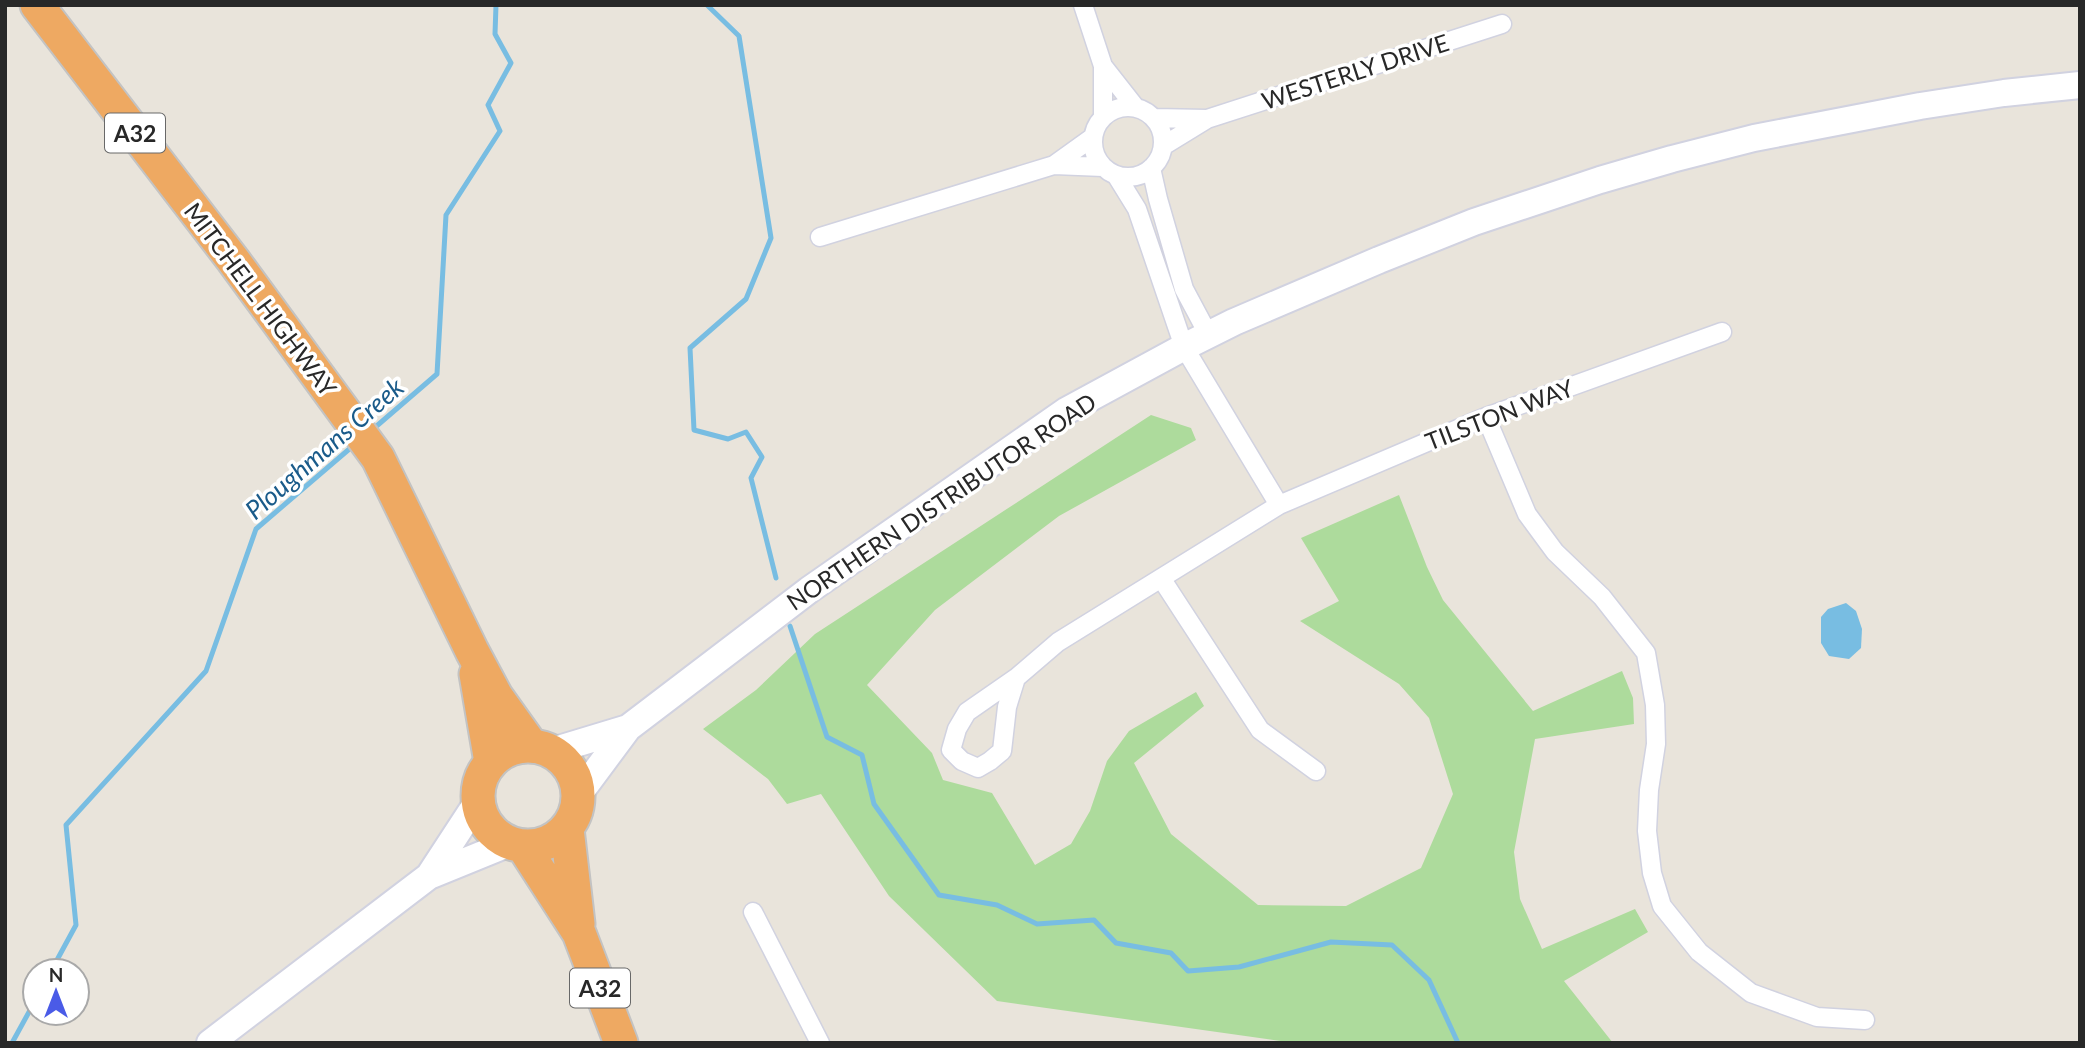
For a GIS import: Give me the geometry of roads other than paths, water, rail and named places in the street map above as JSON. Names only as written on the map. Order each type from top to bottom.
[{"type":"highway","name":"MITCHELL HIGHWAY","points":[[37,5],[341,405],[378,458],[496,695],[541,748]]},
{"type":"highway","name":"MITCHELL HIGHWAY","points":[[472,651],[491,762]]},
{"type":"highway","points":[[478,801],[480,782],[491,762],[510,748],[541,748]]},
{"type":"highway","name":"A32","points":[[541,748],[572,769],[579,794],[576,815],[567,829],[579,933]]},
{"type":"highway","name":"A32","points":[[478,801],[485,822],[493,832],[517,845],[579,933],[621,1043]]},
{"type":"highway","points":[[517,845],[549,842],[567,829]]},
{"type":"main road","name":"NORTHERN DISTRIBUTOR ROAD","points":[[579,794],[628,728],[808,590],[1066,411],[1209,334],[1298,294],[1474,222],[1672,159],[1754,138],[1920,106],[2080,85]]},
{"type":"main road","name":"NORTHERN DISTRIBUTOR ROAD","points":[[541,748],[628,728]]},
{"type":"main road","points":[[429,876],[478,801]]},
{"type":"main road","points":[[210,1043],[429,876],[517,845]]},
{"type":"street","points":[[1083,5],[1103,66],[1103,117]]},
{"type":"street","name":"WESTERLY DRIVE","points":[[1163,146],[1207,119],[1502,24]]},
{"type":"street","points":[[1054,165],[1109,171],[1128,177],[1141,175],[1157,162],[1163,146],[1161,131],[1154,118],[1136,108],[1103,66]]},
{"type":"street","points":[[1136,108],[1119,108],[1103,117],[1096,126],[1093,137],[1096,158],[1138,209],[1184,347],[1279,505]]},
{"type":"street","name":"WESTERLY DRIVE","points":[[1154,118],[1207,119]]},
{"type":"street","points":[[820,237],[1054,165],[1093,137]]},
{"type":"street","points":[[1152,168],[1158,199],[1184,289],[1209,334]]},
{"type":"street","name":"TILSTON WAY","points":[[1016,678],[1007,707],[1002,751],[978,768],[962,761],[951,750],[957,729],[967,712],[1016,678],[1058,642],[1279,505],[1486,416],[1722,332]]},
{"type":"street","points":[[1486,416],[1527,514],[1555,552],[1602,597],[1646,653],[1655,705],[1656,744],[1649,790],[1647,831],[1652,873],[1662,906],[1699,952],[1751,993],[1817,1017],[1864,1020]]},
{"type":"street","points":[[1161,578],[1260,730],[1316,771]]},
{"type":"street","points":[[753,912],[821,1043]]},
{"type":"water","points":[[1846,603],[1856,611],[1862,629],[1861,648],[1849,659],[1829,656],[1821,643],[1821,617],[1828,609]]},
{"type":"waterway","name":"Ploughmans Creek","points":[[372,430],[437,374],[446,215],[500,131],[488,105],[511,63],[495,34],[496,5]]},
{"type":"waterway","points":[[707,5],[739,36],[771,238],[746,299],[690,348],[694,430],[728,439],[746,432],[762,457],[751,478],[776,578]]},
{"type":"waterway","name":"Ploughmans Creek","points":[[59,957],[76,925],[66,825],[206,671],[256,529],[354,445]]},
{"type":"waterway","points":[[790,626],[827,737],[862,755],[874,804],[939,895],[997,905],[1037,924],[1094,920],[1116,943],[1171,953],[1188,971],[1239,967],[1331,942],[1392,945],[1429,980],[1458,1043]]},
{"type":"waterway","name":"Ploughmans Creek","points":[[12,1043],[21,1027]]}]
